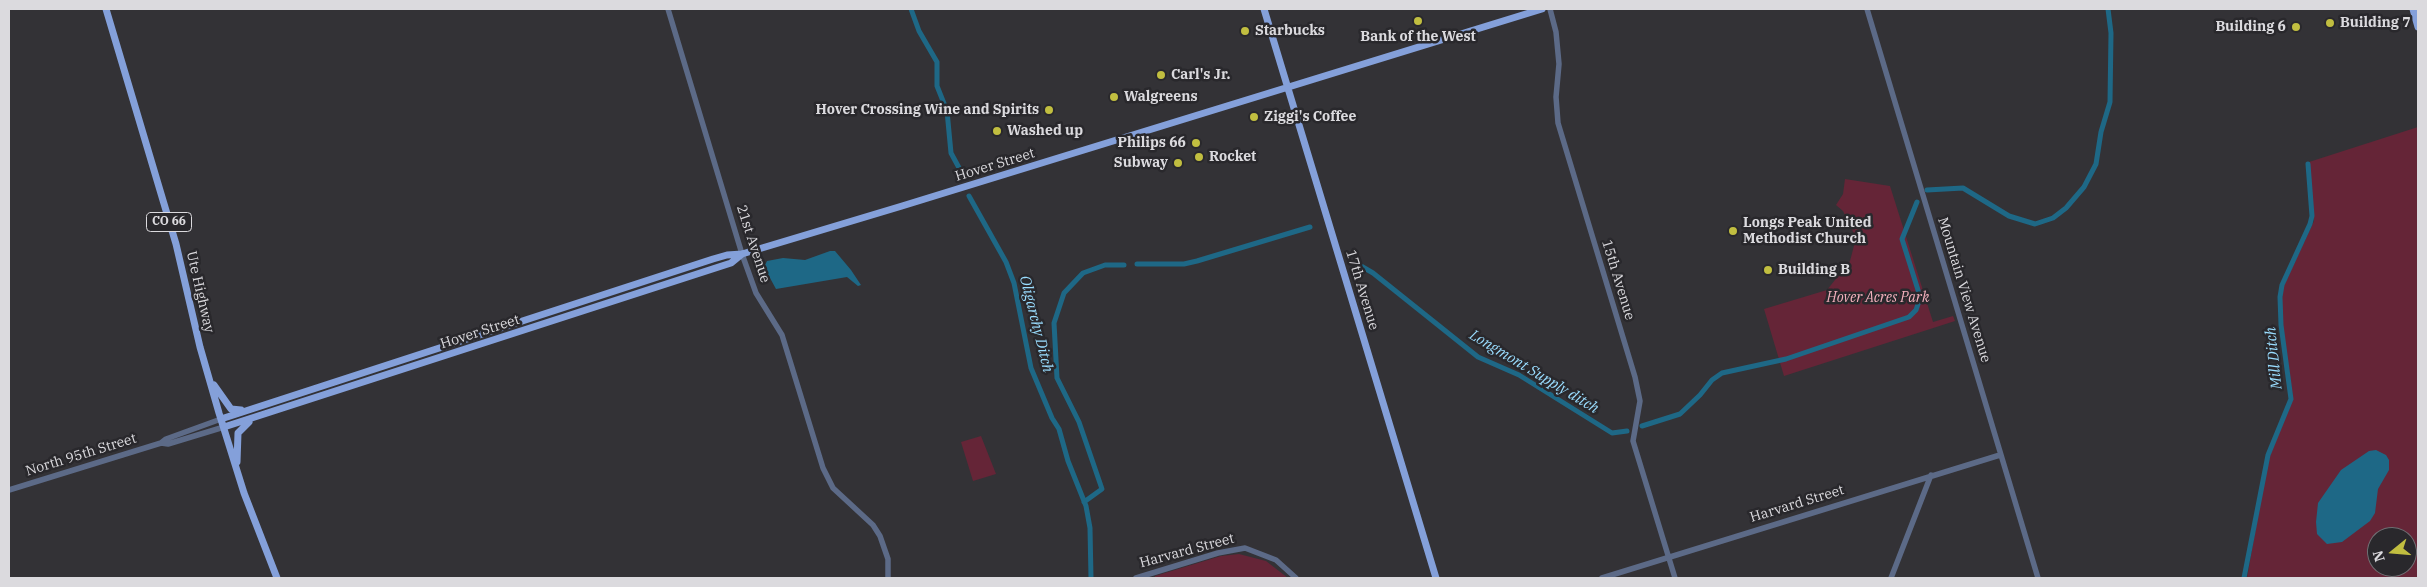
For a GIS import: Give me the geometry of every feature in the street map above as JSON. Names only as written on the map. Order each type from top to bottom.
[{"type":"main road","name":"Ute Highway","points":[[106,9],[176,244],[208,376],[237,469],[277,578]]},
{"type":"main road","name":"17th Avenue","points":[[1264,9],[1436,578]]},
{"type":"main road","name":"Hover Street","points":[[221,419],[727,255],[742,254],[1542,9]]},
{"type":"main road","points":[[2413,9],[2418,27]]},
{"type":"main road","name":"Hover Street","points":[[224,427],[731,264],[742,254]]},
{"type":"main road","points":[[208,376],[231,409],[249,410]]},
{"type":"main road","points":[[237,469],[238,433],[252,419]]},
{"type":"street","name":"21st Avenue","points":[[668,9],[742,254],[756,293],[782,335],[827,478],[841,497],[868,521],[880,536],[888,559],[888,578]]},
{"type":"street","name":"15th Avenue","points":[[1550,9],[1556,32],[1559,64],[1556,97],[1558,123],[1635,377],[1640,401],[1634,425],[1633,441],[1675,578]]},
{"type":"street","name":"Mountain View Avenue","points":[[1867,9],[2038,578]]},
{"type":"street","name":"North 95th Street","points":[[9,490],[162,443],[166,439],[221,419]]},
{"type":"street","name":"North 95th Street","points":[[162,443],[168,444],[224,427]]},
{"type":"street","name":"Harvard Street","points":[[1602,578],[2000,455]]},
{"type":"street","points":[[1892,578],[1931,475]]},
{"type":"street","name":"Harvard Street","points":[[1136,578],[1226,550],[1245,548],[1276,560],[1296,578]]},
{"type":"green space","points":[[2418,127],[2418,578],[2247,578],[2271,451],[2293,398],[2282,324],[2283,287],[2314,221],[2309,162]]},
{"type":"green space","name":"Hover Acres Park","points":[[1845,179],[1890,186],[1933,322],[1953,316],[1955,321],[1784,376],[1764,309],[1827,290],[1850,261],[1856,238],[1843,211],[1836,205],[1843,194]]},
{"type":"green space","points":[[981,436],[996,474],[973,481],[961,442]]},
{"type":"green space","points":[[1239,554],[1266,561],[1288,578],[1155,578],[1155,576],[1221,556]]},
{"type":"water","points":[[835,251],[861,285],[858,286],[847,277],[776,289],[764,267],[767,261],[783,258],[805,260]]},
{"type":"water","points":[[2376,450],[2386,455],[2389,460],[2389,470],[2378,489],[2375,513],[2370,521],[2342,542],[2327,544],[2317,534],[2318,503],[2341,470],[2369,451]]},
{"type":"waterway","name":"Oligarchy Ditch","points":[[911,9],[919,31],[937,62],[937,86],[947,111],[951,153],[964,177]]},
{"type":"waterway","name":"Longmont Supply ditch","points":[[1927,190],[1963,188],[2009,216],[2035,224],[2053,218],[2066,208],[2084,187],[2096,164],[2101,132],[2110,102],[2111,33],[2108,9]]},
{"type":"waterway","name":"Mill Ditch","points":[[2244,578],[2268,455],[2291,399],[2281,325],[2280,297],[2282,285],[2312,216],[2308,164]]},
{"type":"waterway","name":"Oligarchy Ditch","points":[[969,196],[1006,262],[1014,283],[1031,368],[1052,418],[1059,429],[1068,461],[1086,506],[1090,528],[1091,578]]},
{"type":"waterway","name":"Longmont Supply ditch","points":[[1642,426],[1680,414],[1700,395],[1712,380],[1722,373],[1786,359],[1909,317],[1916,310],[1919,301],[1918,290],[1902,239],[1917,202]]},
{"type":"waterway","name":"Longmont Supply ditch","points":[[1137,264],[1184,264],[1310,227]]},
{"type":"waterway","name":"Longmont Supply ditch","points":[[1084,502],[1102,489],[1079,422],[1057,378],[1054,323],[1064,293],[1083,273],[1105,265],[1124,265]]},
{"type":"waterway","name":"Longmont Supply ditch","points":[[1361,266],[1373,273],[1478,357],[1519,375],[1612,433],[1627,431]]},
{"type":"place","name":"Bank of the West","points":[[1418,21]]},
{"type":"place","name":"Building 7","points":[[2330,23]]},
{"type":"place","name":"Building 6","points":[[2296,27]]},
{"type":"place","name":"Starbucks","points":[[1245,31]]},
{"type":"place","name":"Carl's Jr.","points":[[1161,75]]},
{"type":"place","name":"Walgreens","points":[[1114,97]]},
{"type":"place","name":"Hover Crossing Wine and Spirits","points":[[1049,110]]},
{"type":"place","name":"Ziggi's Coffee","points":[[1254,117]]},
{"type":"place","name":"Washed up","points":[[997,131]]},
{"type":"place","name":"Philips 66","points":[[1196,143]]},
{"type":"place","name":"Rocket","points":[[1199,157]]},
{"type":"place","name":"Subway","points":[[1178,163]]},
{"type":"place","name":"Longs Peak United Methodist Church","points":[[1733,231]]},
{"type":"place","name":"Building B","points":[[1768,270]]}]
